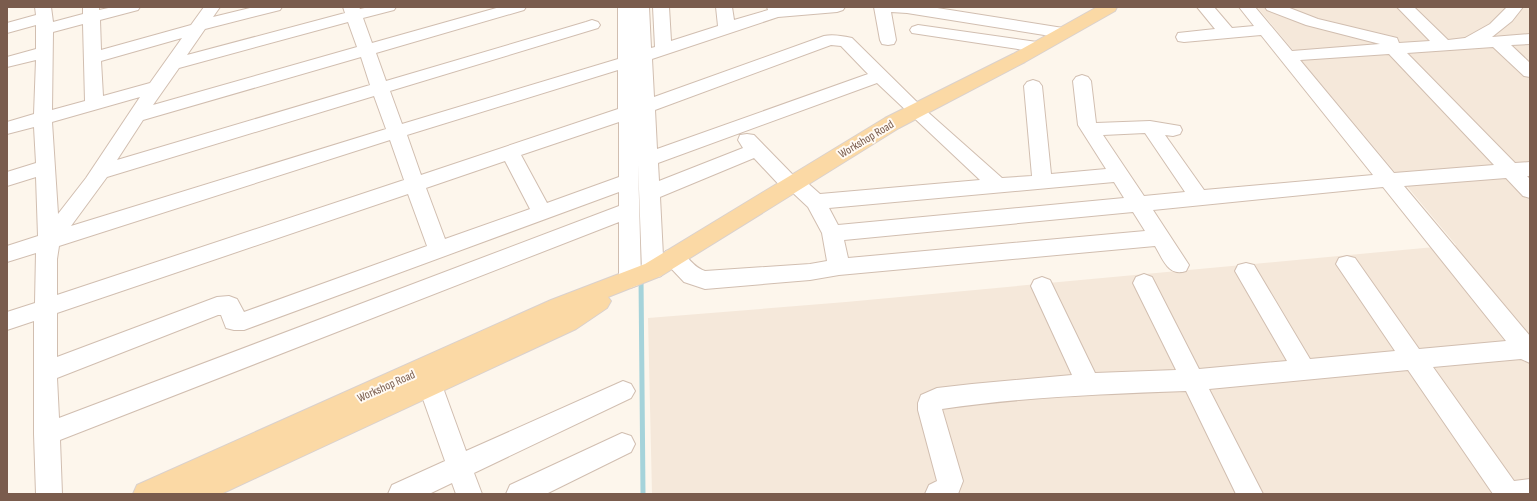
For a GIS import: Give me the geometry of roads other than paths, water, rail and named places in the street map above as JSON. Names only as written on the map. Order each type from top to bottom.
[{"type":"main road","name":"Workshop Road","points":[[192,494],[568,322],[638,276],[673,257],[916,110],[1038,47],[1109,7]]},
{"type":"main road","name":"Workshop Road","points":[[147,494],[559,307],[638,276]]},
{"type":"street","points":[[7,28],[44,18],[132,7]]},
{"type":"street","points":[[49,240],[100,172],[136,116],[212,7]]},
{"type":"street","points":[[92,58],[198,27],[274,7]]},
{"type":"street","points":[[172,64],[352,12],[388,7]]},
{"type":"street","points":[[136,116],[518,7]]},
{"type":"street","points":[[626,7],[635,59],[637,109],[629,181],[630,210],[638,276]]},
{"type":"street","points":[[635,59],[641,7]]},
{"type":"street","points":[[661,7],[663,49]]},
{"type":"street","points":[[724,7],[727,28]]},
{"type":"street","points":[[7,254],[635,59],[775,10],[837,7]]},
{"type":"street","points":[[888,40],[882,7],[958,12],[1062,33]]},
{"type":"street","points":[[1205,7],[1228,33]]},
{"type":"street","points":[[1247,7],[1529,350]]},
{"type":"street","points":[[1273,7],[1312,22],[1354,34],[1414,47]]},
{"type":"street","points":[[1405,7],[1444,45]]},
{"type":"street","points":[[1468,43],[1491,30],[1511,15],[1515,7]]},
{"type":"street","points":[[91,12],[94,104]]},
{"type":"street","points":[[352,12],[439,251]]},
{"type":"street","points":[[44,18],[43,118],[49,240],[46,259],[45,372],[49,494]]},
{"type":"street","points":[[100,172],[592,25]]},
{"type":"street","points":[[918,30],[1038,47]]},
{"type":"street","points":[[1184,36],[1266,30]]},
{"type":"street","points":[[1288,56],[1530,39]]},
{"type":"street","points":[[7,321],[637,109],[830,40],[846,42],[880,76],[998,186]]},
{"type":"street","points":[[1497,41],[1530,72]]},
{"type":"street","points":[[1394,49],[1530,191]]},
{"type":"street","points":[[7,62],[44,52]]},
{"type":"street","points":[[647,160],[880,76]]},
{"type":"street","points":[[1082,81],[1087,125],[1178,265]]},
{"type":"street","points":[[1033,86],[1042,182]]},
{"type":"street","points":[[7,128],[156,87]]},
{"type":"street","points":[[637,109],[647,160],[649,193],[638,276]]},
{"type":"street","points":[[1150,127],[1199,198]]},
{"type":"street","points":[[1090,129],[1150,127],[1173,130]]},
{"type":"street","points":[[735,128],[756,150],[793,184],[816,202],[832,233],[839,267]]},
{"type":"street","points":[[649,193],[756,150]]},
{"type":"street","points":[[510,152],[542,213]]},
{"type":"street","points":[[7,179],[45,167]]},
{"type":"street","points":[[832,233],[1389,180],[1530,169]]},
{"type":"street","points":[[816,202],[1120,175]]},
{"type":"street","points":[[45,372],[217,306],[229,305],[234,322],[244,321],[629,181]]},
{"type":"street","points":[[46,434],[630,210]]},
{"type":"street","points":[[673,257],[692,276],[705,280],[810,272],[839,267],[1160,238]]},
{"type":"street","points":[[1347,264],[1508,494],[1530,491]]},
{"type":"street","points":[[1246,271],[1304,369]]},
{"type":"street","points":[[1144,283],[1250,494]]},
{"type":"street","points":[[1042,286],[1088,384]]},
{"type":"street","points":[[938,494],[946,492],[950,481],[930,410],[930,403],[937,399],[972,394],[1088,384],[1193,380],[1414,359],[1529,350]]},
{"type":"street","points":[[430,385],[469,494]]},
{"type":"street","points":[[402,494],[623,391]]},
{"type":"street","points":[[520,494],[622,444]]},
{"type":"waterway","points":[[640,204],[640,218]]},
{"type":"waterway","points":[[640,218],[641,270]]},
{"type":"waterway","points":[[641,278],[643,494]]}]
